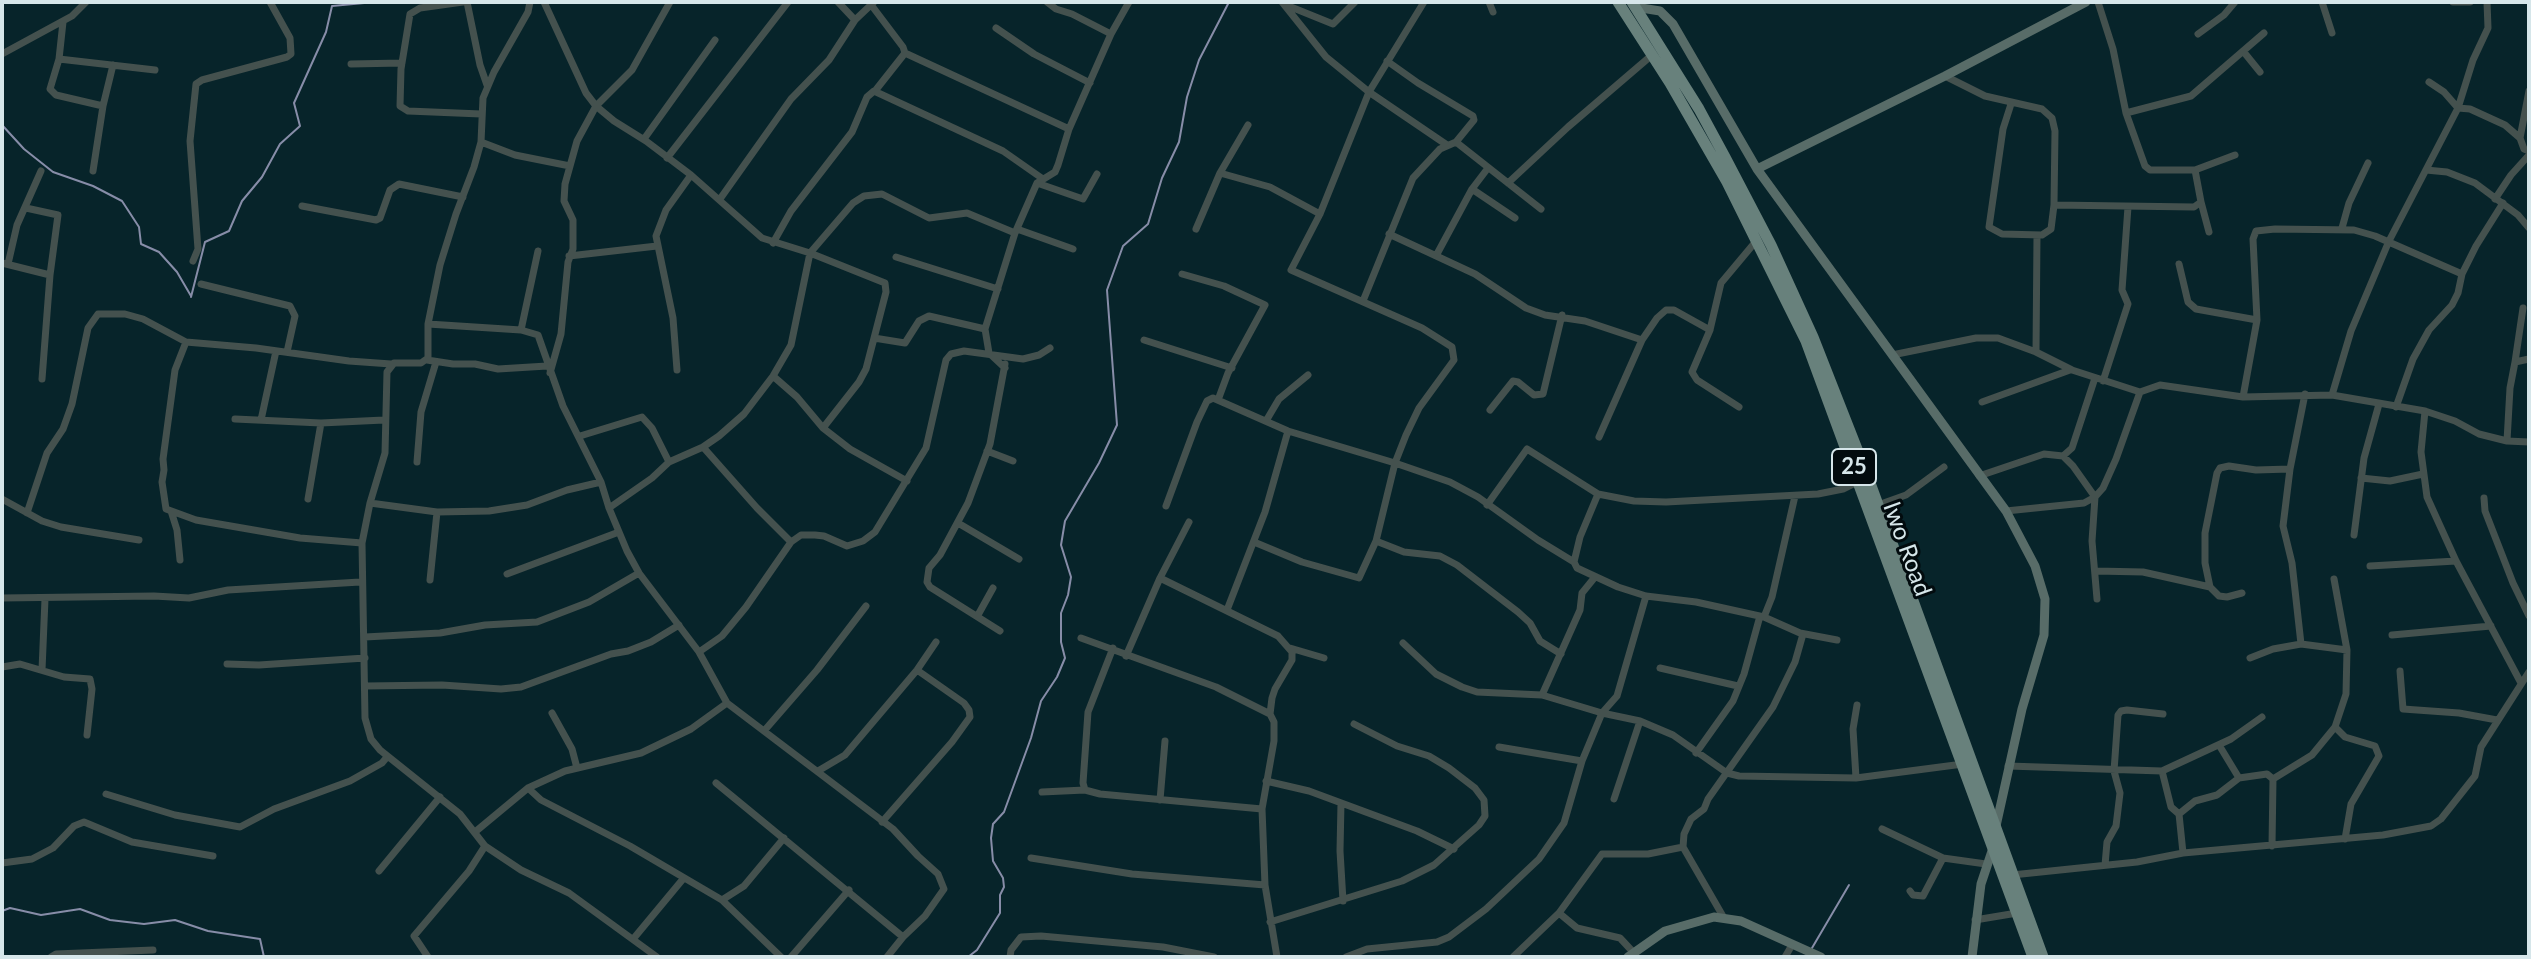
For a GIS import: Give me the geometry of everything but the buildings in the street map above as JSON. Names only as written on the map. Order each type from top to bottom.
[{"type":"main road","name":"Iwo Road","points":[[1618,2],[1705,144],[1758,240],[1806,341],[2043,957]]},
{"type":"main road","name":"Iwo Road","points":[[1633,4],[1699,109],[1759,220],[1813,337],[1878,505],[1963,764],[2033,957]]},
{"type":"street","points":[[2,54],[63,22],[81,10],[86,2]]},
{"type":"street","points":[[193,261],[198,249],[190,141],[196,84],[291,54],[290,38],[270,2]]},
{"type":"street","points":[[481,114],[402,109],[402,63],[410,14],[420,8],[465,2],[487,86]]},
{"type":"street","points":[[417,462],[421,412],[432,361],[428,324],[443,254],[481,142],[481,114],[487,86],[522,25],[530,2]]},
{"type":"street","points":[[544,2],[586,93],[596,106],[691,175],[762,238],[810,253],[885,283],[886,292],[874,338],[859,382],[823,428]]},
{"type":"street","points":[[548,369],[561,334],[569,256],[573,249],[573,220],[564,201],[565,184],[577,141],[596,106],[632,70],[670,2]]},
{"type":"street","points":[[667,158],[788,2]]},
{"type":"street","points":[[838,2],[855,20]]},
{"type":"street","points":[[1047,2],[1111,34]]},
{"type":"street","points":[[1005,368],[989,353],[985,329],[1016,231],[1040,181],[1055,172],[1069,129],[1111,34],[1129,2]]},
{"type":"street","points":[[1283,3],[1333,24],[1355,2]]},
{"type":"street","points":[[1254,542],[1302,562],[1357,578],[1364,570],[1376,541],[1395,463],[1419,408],[1454,360],[1455,353],[1449,344],[1422,328],[1291,270],[1320,214],[1369,92],[1424,2]]},
{"type":"street","points":[[1489,2],[1493,12]]},
{"type":"street","points":[[1757,169],[2086,2]]},
{"type":"street","points":[[2098,2],[2113,49],[2126,113],[2145,166],[2150,170],[2195,170],[2235,155]]},
{"type":"street","points":[[2198,34],[2224,15],[2235,2]]},
{"type":"street","points":[[2322,2],[2332,33]]},
{"type":"street","points":[[2453,2],[2470,2]]},
{"type":"street","points":[[2332,395],[2351,331],[2389,241],[2458,108],[2473,60],[2488,28],[2487,2]]},
{"type":"street","points":[[1283,3],[1326,57],[1369,92],[1447,145]]},
{"type":"street","points":[[720,199],[791,99],[829,60],[855,20],[873,4],[905,53],[1069,129]]},
{"type":"street","points":[[1633,4],[1660,11],[1673,24],[1757,169],[2006,511],[2042,584],[2046,617],[2044,635],[2008,766],[1996,830]]},
{"type":"street","points":[[1301,27],[1307,15]]},
{"type":"street","points":[[63,22],[52,92],[103,106]]},
{"type":"street","points":[[996,28],[1034,54],[1090,83]]},
{"type":"street","points":[[2126,113],[2191,96],[2264,33]]},
{"type":"street","points":[[644,139],[715,40]]},
{"type":"street","points":[[2243,51],[2260,72]]},
{"type":"street","points":[[773,243],[791,211],[852,132],[867,97],[905,53]]},
{"type":"street","points":[[1508,183],[1652,55]]},
{"type":"street","points":[[59,59],[155,70]]},
{"type":"street","points":[[1363,301],[1413,178],[1427,161],[1447,145],[1456,142],[1473,123],[1473,116],[1387,61]]},
{"type":"street","points":[[351,64],[402,63]]},
{"type":"street","points":[[93,171],[113,65]]},
{"type":"street","points":[[1945,76],[1985,96],[2042,109],[2052,118],[2055,131],[2054,205],[2051,229],[2042,235],[2002,234],[1989,227],[2003,129],[2011,104]]},
{"type":"street","points":[[2396,407],[2413,359],[2429,330],[2452,305],[2462,274],[2527,153],[2520,138],[2505,125],[2470,109],[2458,108],[2444,92],[2429,82]]},
{"type":"street","points":[[875,91],[1003,151],[1040,181],[1083,199],[1097,174]]},
{"type":"street","points":[[2520,138],[2529,91]]},
{"type":"street","points":[[1196,229],[1220,173],[1248,125]]},
{"type":"street","points":[[481,142],[521,156],[570,166]]},
{"type":"street","points":[[1456,142],[1541,209]]},
{"type":"street","points":[[2342,228],[2349,203],[2368,163]]},
{"type":"street","points":[[1437,254],[1472,189],[1488,168]]},
{"type":"street","points":[[2195,170],[2209,232]]},
{"type":"street","points":[[2426,170],[2447,172],[2475,183],[2518,215],[2529,228]]},
{"type":"street","points":[[41,171],[5,263],[50,275]]},
{"type":"street","points":[[1220,173],[1270,187],[1320,214]]},
{"type":"street","points":[[677,370],[673,318],[656,236],[666,210],[691,175]]},
{"type":"street","points":[[302,206],[376,220],[380,218],[390,190],[399,184],[463,197]]},
{"type":"street","points":[[1472,189],[1515,218]]},
{"type":"street","points":[[609,508],[669,462],[703,447],[744,414],[773,376],[791,345],[810,253],[853,203],[872,194],[890,196],[929,218],[967,213],[1073,249]]},
{"type":"street","points":[[2054,205],[2187,208],[2201,202]]},
{"type":"street","points":[[2063,456],[2072,448],[2128,304],[2122,290],[2128,207]]},
{"type":"street","points":[[26,208],[58,215],[42,379]]},
{"type":"street","points":[[2243,397],[2257,320],[2254,232],[2342,228],[2389,241],[2462,274]]},
{"type":"street","points":[[1389,234],[1475,274],[1526,308],[1545,315],[1562,315],[1642,340]]},
{"type":"street","points":[[2036,352],[2037,235]]},
{"type":"street","points":[[1739,407],[1693,376],[1693,368],[1710,330],[1721,283],[1758,240]]},
{"type":"street","points":[[569,256],[657,246]]},
{"type":"street","points":[[521,330],[538,251]]},
{"type":"street","points":[[896,257],[998,289]]},
{"type":"street","points":[[2179,264],[2188,302],[2196,309],[2257,320]]},
{"type":"street","points":[[1182,274],[1224,286],[1265,305],[1218,400]]},
{"type":"street","points":[[201,284],[290,306],[295,316],[287,352]]},
{"type":"street","points":[[2507,441],[2510,388],[2523,308]]},
{"type":"street","points":[[1599,437],[1642,340],[1657,318],[1669,309],[1710,330]]},
{"type":"street","points":[[27,513],[47,453],[63,429],[72,404],[91,321],[102,313],[143,319],[186,342],[349,361],[391,364],[432,361],[498,369],[548,369]]},
{"type":"street","points":[[1490,410],[1513,381],[1534,395],[1543,394],[1562,315]]},
{"type":"street","points":[[874,338],[905,343],[919,321],[929,316],[985,329]]},
{"type":"street","points":[[428,324],[521,330],[538,335],[563,406],[601,482],[619,532],[639,573],[699,652],[727,703],[893,829],[938,874],[944,889],[925,916],[887,957]]},
{"type":"street","points":[[1892,355],[1988,337],[2036,352],[2099,380],[2140,392],[2160,385],[2243,397],[2332,395],[2425,411],[2455,421],[2479,434],[2507,441],[2529,442]]},
{"type":"street","points":[[1144,340],[1232,368]]},
{"type":"street","points":[[186,342],[175,370],[163,459],[166,509],[196,520],[300,538],[362,543]]},
{"type":"street","points":[[699,652],[722,636],[791,542],[806,535],[824,536],[847,546],[863,541],[875,532],[926,448],[948,357],[964,351],[1029,358],[1050,348]]},
{"type":"street","points":[[261,420],[276,351]]},
{"type":"street","points":[[1000,631],[930,587],[927,582],[929,568],[958,523],[987,451],[1007,357]]},
{"type":"street","points":[[2515,362],[2529,359]]},
{"type":"street","points":[[391,364],[387,372],[385,453],[362,543],[360,582],[365,637],[365,718],[371,739],[387,757],[460,814],[485,846],[521,870],[569,893],[657,957]]},
{"type":"street","points":[[1982,402],[2072,370]]},
{"type":"street","points":[[1266,421],[1279,399],[1308,375]]},
{"type":"street","points":[[773,376],[797,397],[823,428],[850,449],[907,481]]},
{"type":"street","points":[[2006,511],[2084,503],[2095,497],[2103,488],[2116,459],[2140,392]]},
{"type":"street","points":[[2301,644],[2292,563],[2283,526],[2290,469],[2305,394]]},
{"type":"street","points":[[1166,506],[1205,405],[1209,399],[1218,400],[1288,431],[1450,482],[1478,497],[1574,562],[1577,568],[1595,577],[1646,596],[1696,602],[1762,616],[1803,634],[1837,640]]},
{"type":"street","points":[[2354,535],[2364,458],[2379,404]]},
{"type":"street","points":[[2425,411],[2421,452],[2427,497],[2456,561],[2521,683]]},
{"type":"street","points":[[580,436],[642,417],[652,428],[669,462]]},
{"type":"street","points":[[235,419],[321,423],[384,420]]},
{"type":"street","points":[[308,499],[321,423]]},
{"type":"street","points":[[1227,610],[1254,542],[1288,431]]},
{"type":"street","points":[[703,447],[791,542]]},
{"type":"street","points":[[1487,505],[1527,449],[1598,494],[1634,501],[1795,496],[1843,489],[1859,481]]},
{"type":"street","points":[[987,451],[1013,461]]},
{"type":"street","points":[[1979,476],[2044,454],[2063,456],[2073,466],[2095,497],[2092,541],[2097,599]]},
{"type":"street","points":[[2210,587],[2205,563],[2205,533],[2219,469],[2229,466],[2256,470],[2290,469]]},
{"type":"street","points":[[1878,505],[1906,495],[1944,467]]},
{"type":"street","points":[[2361,478],[2390,481],[2423,474]]},
{"type":"street","points":[[370,503],[437,512],[511,508],[601,482]]},
{"type":"street","points":[[1574,562],[1580,537],[1598,494]]},
{"type":"street","points":[[1696,753],[1733,701],[1762,616],[1772,597],[1795,496]]},
{"type":"street","points":[[2484,498],[2485,511],[2529,616]]},
{"type":"street","points":[[2,499],[61,527],[139,540]]},
{"type":"street","points":[[171,511],[177,530],[180,560]]},
{"type":"street","points":[[430,580],[437,512]]},
{"type":"street","points":[[1126,656],[1160,578],[1189,522]]},
{"type":"street","points":[[958,523],[1019,559]]},
{"type":"street","points":[[507,574],[619,532]]},
{"type":"street","points":[[1376,541],[1404,552],[1440,556],[1457,565],[1518,612],[1530,623],[1540,641],[1561,654]]},
{"type":"street","points":[[2370,566],[2456,561]]},
{"type":"street","points":[[2096,571],[2143,572],[2210,587],[2219,596],[2242,593]]},
{"type":"street","points":[[365,637],[440,633],[485,625],[537,622],[589,602],[639,573]]},
{"type":"street","points":[[1542,695],[1580,610],[1582,593],[1595,577]]},
{"type":"street","points":[[1160,578],[1278,636],[1290,648],[1324,658]]},
{"type":"street","points":[[2273,779],[2312,755],[2335,727],[2346,694],[2347,650],[2334,579]]},
{"type":"street","points":[[2,598],[189,598],[228,590],[360,582]]},
{"type":"street","points":[[978,615],[993,588]]},
{"type":"street","points":[[1346,957],[1367,949],[1437,942],[1449,937],[1486,909],[1539,859],[1564,823],[1582,761],[1602,713],[1617,696],[1646,596]]},
{"type":"street","points":[[42,670],[45,599]]},
{"type":"street","points":[[764,731],[817,670],[866,606]]},
{"type":"street","points":[[365,686],[521,687],[639,646],[679,625]]},
{"type":"street","points":[[2392,635],[2491,626]]},
{"type":"street","points":[[1724,918],[1683,847],[1684,834],[1691,819],[1704,809],[1773,707],[1795,662],[1803,634]]},
{"type":"street","points":[[1081,638],[1216,687],[1270,714],[1274,722],[1274,741],[1262,809],[1265,885],[1277,957]]},
{"type":"street","points":[[818,771],[845,755],[917,670],[936,642]]},
{"type":"street","points":[[1403,643],[1436,674],[1462,687],[1477,692],[1542,695],[1640,721],[1673,735],[1727,773],[1755,777],[1856,778],[1963,764]]},
{"type":"street","points":[[2250,658],[2273,649],[2301,644],[2347,650]]},
{"type":"street","points":[[1085,790],[1088,712],[1113,648]]},
{"type":"street","points":[[1270,714],[1275,689],[1292,660],[1290,648]]},
{"type":"street","points":[[227,664],[365,658]]},
{"type":"street","points":[[2,667],[20,664],[64,677],[88,678],[91,681],[87,735]]},
{"type":"street","points":[[1660,668],[1738,686]]},
{"type":"street","points":[[882,822],[970,717],[964,703],[917,670]]},
{"type":"street","points":[[2400,671],[2403,709],[2497,720]]},
{"type":"street","points":[[2012,875],[2183,853],[2383,835],[2436,824],[2475,776],[2481,747],[2529,672]]},
{"type":"street","points":[[475,832],[528,788],[565,771],[641,753],[691,729],[727,703]]},
{"type":"street","points":[[1856,778],[1853,729],[1857,705]]},
{"type":"street","points":[[2105,865],[2107,842],[2116,826],[2120,793],[2114,771],[2121,711],[2163,714]]},
{"type":"street","points":[[552,713],[572,749],[577,768]]},
{"type":"street","points":[[2008,766],[2162,771],[2219,745],[2262,717]]},
{"type":"street","points":[[1614,799],[1640,721]]},
{"type":"street","points":[[1270,922],[1402,881],[1434,865],[1485,816],[1486,805],[1475,788],[1449,768],[1429,756],[1397,746],[1354,724]]},
{"type":"street","points":[[2335,727],[2345,737],[2375,746],[2379,753],[2351,804],[2345,839]]},
{"type":"street","points":[[1160,800],[1165,741]]},
{"type":"street","points":[[2219,745],[2239,778]]},
{"type":"street","points":[[1499,747],[1582,761]]},
{"type":"street","points":[[106,794],[175,815],[240,827],[274,809],[350,781],[387,757]]},
{"type":"street","points":[[2162,771],[2171,807],[2179,814],[2183,853]]},
{"type":"street","points":[[2179,814],[2195,801],[2217,795],[2239,778],[2267,774],[2273,779]]},
{"type":"street","points":[[2272,846],[2273,779]]},
{"type":"street","points":[[1266,781],[1309,791],[1454,849]]},
{"type":"street","points":[[716,783],[903,937]]},
{"type":"street","points":[[528,788],[541,800],[630,846],[722,900],[781,957]]},
{"type":"street","points":[[1042,792],[1085,790],[1262,809]]},
{"type":"street","points":[[379,871],[440,797]]},
{"type":"street","points":[[1341,803],[1343,901]]},
{"type":"street","points":[[2,863],[32,859],[53,848],[74,826],[84,822],[132,842],[213,856]]},
{"type":"street","points":[[1882,829],[1943,858],[1986,864]]},
{"type":"street","points":[[722,900],[744,886],[784,838]]},
{"type":"street","points":[[428,957],[414,936],[469,871],[485,846]]},
{"type":"street","points":[[1513,957],[1559,913],[1602,854],[1648,854],[1683,847]]},
{"type":"street","points":[[1972,957],[1975,920],[1986,864],[1993,848]]},
{"type":"street","points":[[1031,858],[1158,877],[1265,885]]},
{"type":"street","points":[[1910,891],[1913,895],[1923,896],[1943,858]]},
{"type":"street","points":[[634,938],[683,879]]},
{"type":"street","points":[[791,957],[849,890]]},
{"type":"street","points":[[1559,913],[1577,928],[1620,938],[1631,955],[1665,931],[1683,924],[1724,918],[1741,921],[1819,956]]},
{"type":"street","points":[[1975,920],[2017,913]]},
{"type":"street","points":[[1010,957],[1011,950],[1021,937],[1041,936],[1163,947],[1214,957]]},
{"type":"street","points":[[1785,957],[1797,948]]},
{"type":"street","points":[[51,957],[56,954],[153,950]]},
{"type":"waterway","points":[[191,297],[205,242],[229,231],[242,201],[262,177],[280,144],[300,126],[294,103],[326,32],[332,6],[375,2]]},
{"type":"waterway","points":[[968,957],[977,950],[1000,913],[1000,895],[1004,887],[1003,878],[993,861],[993,824],[1004,812],[1041,701],[1065,658],[1061,642],[1061,613],[1071,577],[1061,545],[1065,521],[1117,425],[1107,290],[1123,246],[1148,224],[1162,178],[1179,142],[1187,97],[1199,60],[1229,2]]},
{"type":"waterway","points":[[2,125],[24,149],[53,172],[93,186],[122,201],[139,227],[141,244],[159,252],[177,272],[191,296]]},
{"type":"waterway","points":[[1812,948],[1849,885]]},
{"type":"waterway","points":[[2,911],[10,908],[41,915],[80,909],[110,920],[144,924],[175,920],[208,931],[260,939],[264,957]]}]
